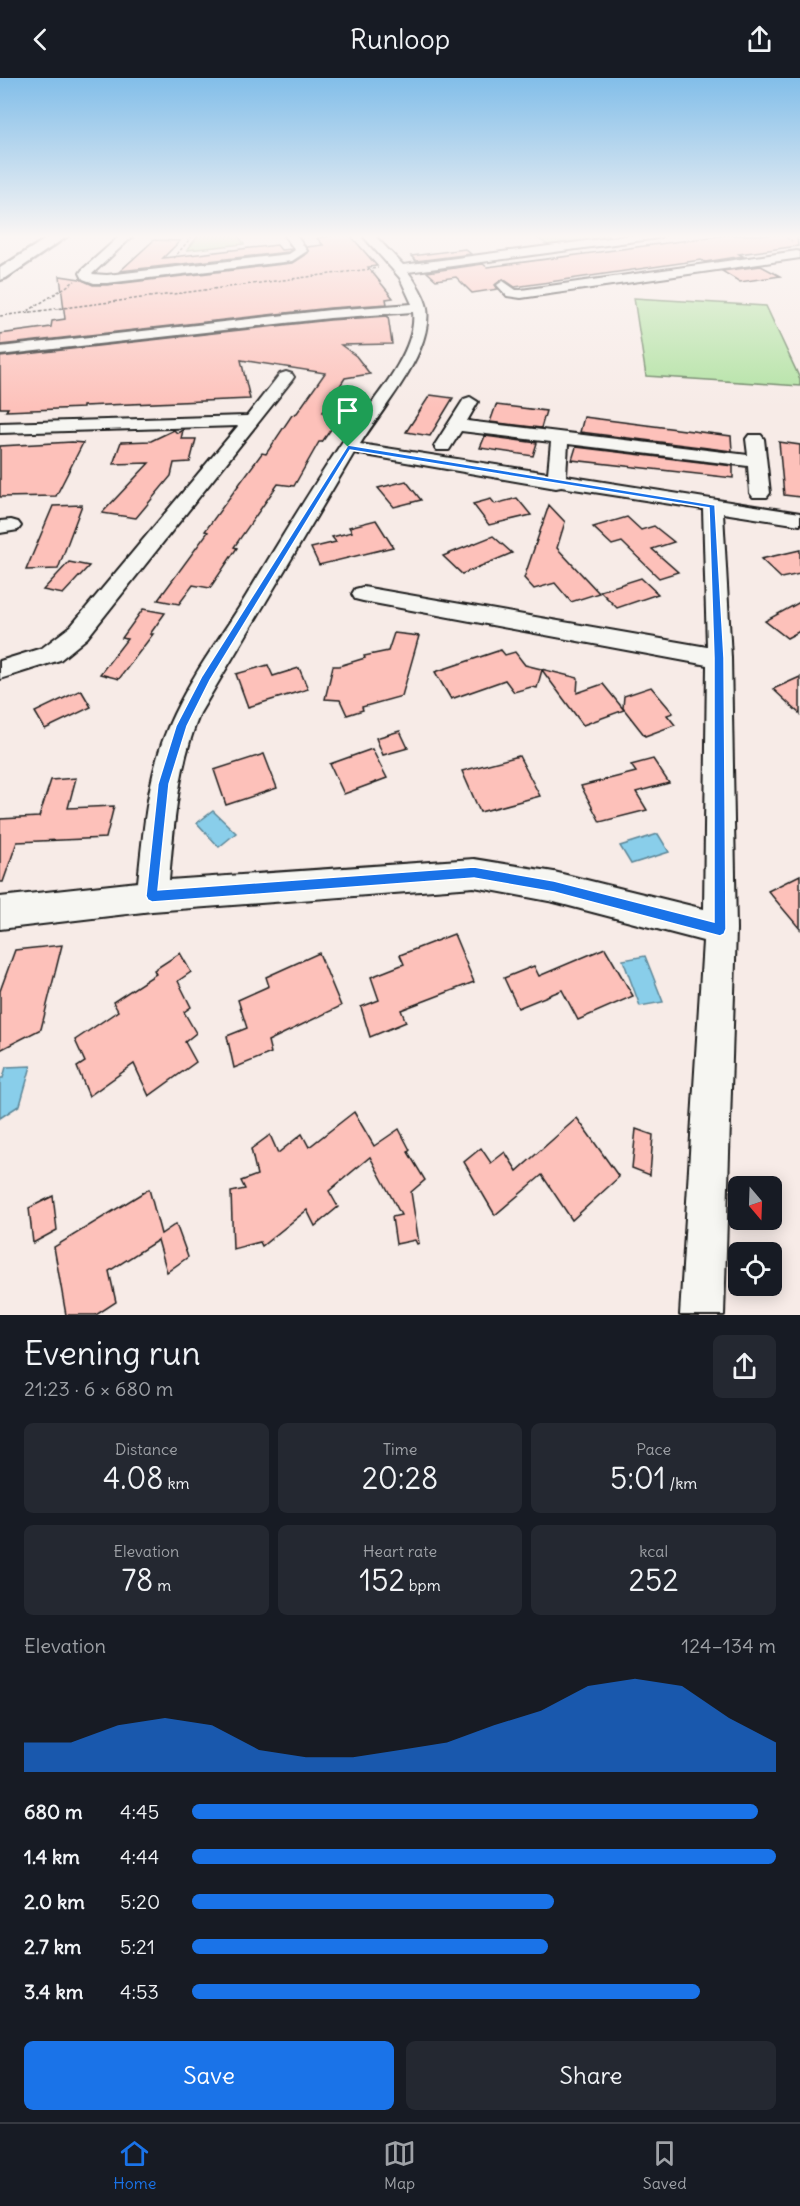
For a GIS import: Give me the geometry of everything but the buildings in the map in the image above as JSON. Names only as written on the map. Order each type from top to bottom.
[{"type":"street","points":[[152,896],[164,784],[182,726],[206,679],[348,447],[412,350],[420,332],[421,307],[415,293]]},
{"type":"street","points":[[512,293],[530,293]]},
{"type":"street","points":[[0,351],[330,314],[421,307]]},
{"type":"street","points":[[0,670],[51,654],[79,632],[286,377]]},
{"type":"street","points":[[443,447],[470,402]]},
{"type":"street","points":[[0,428],[252,421]]},
{"type":"street","points":[[456,425],[757,462]]},
{"type":"street","points":[[556,482],[560,438]]},
{"type":"street","points":[[755,439],[760,493]]},
{"type":"street","points":[[348,447],[556,482],[800,519]]},
{"type":"street","points":[[702,1315],[720,929],[719,658],[713,506]]},
{"type":"street","points":[[363,594],[719,658]]},
{"type":"street","points":[[0,913],[152,896],[474,873],[554,887],[720,929]]},
{"type":"path","points":[[26,313],[57,293]]},
{"type":"path","points":[[0,316],[190,293]]},
{"type":"green space","points":[[634,298],[766,306],[800,379],[800,386],[646,376]]},
{"type":"water","points":[[213,811],[236,833],[219,847],[197,823]]},
{"type":"water","points":[[658,834],[669,852],[631,864],[620,846]]},
{"type":"water","points":[[645,956],[663,1002],[640,1006],[623,960]]},
{"type":"water","points":[[31,1066],[20,1105],[0,1118],[0,1078],[3,1078],[6,1067]]},
{"type":"route","points":[[348,447],[713,506],[719,658],[720,929],[554,887],[474,873],[152,896],[164,784],[182,726],[206,679],[348,447]]}]
